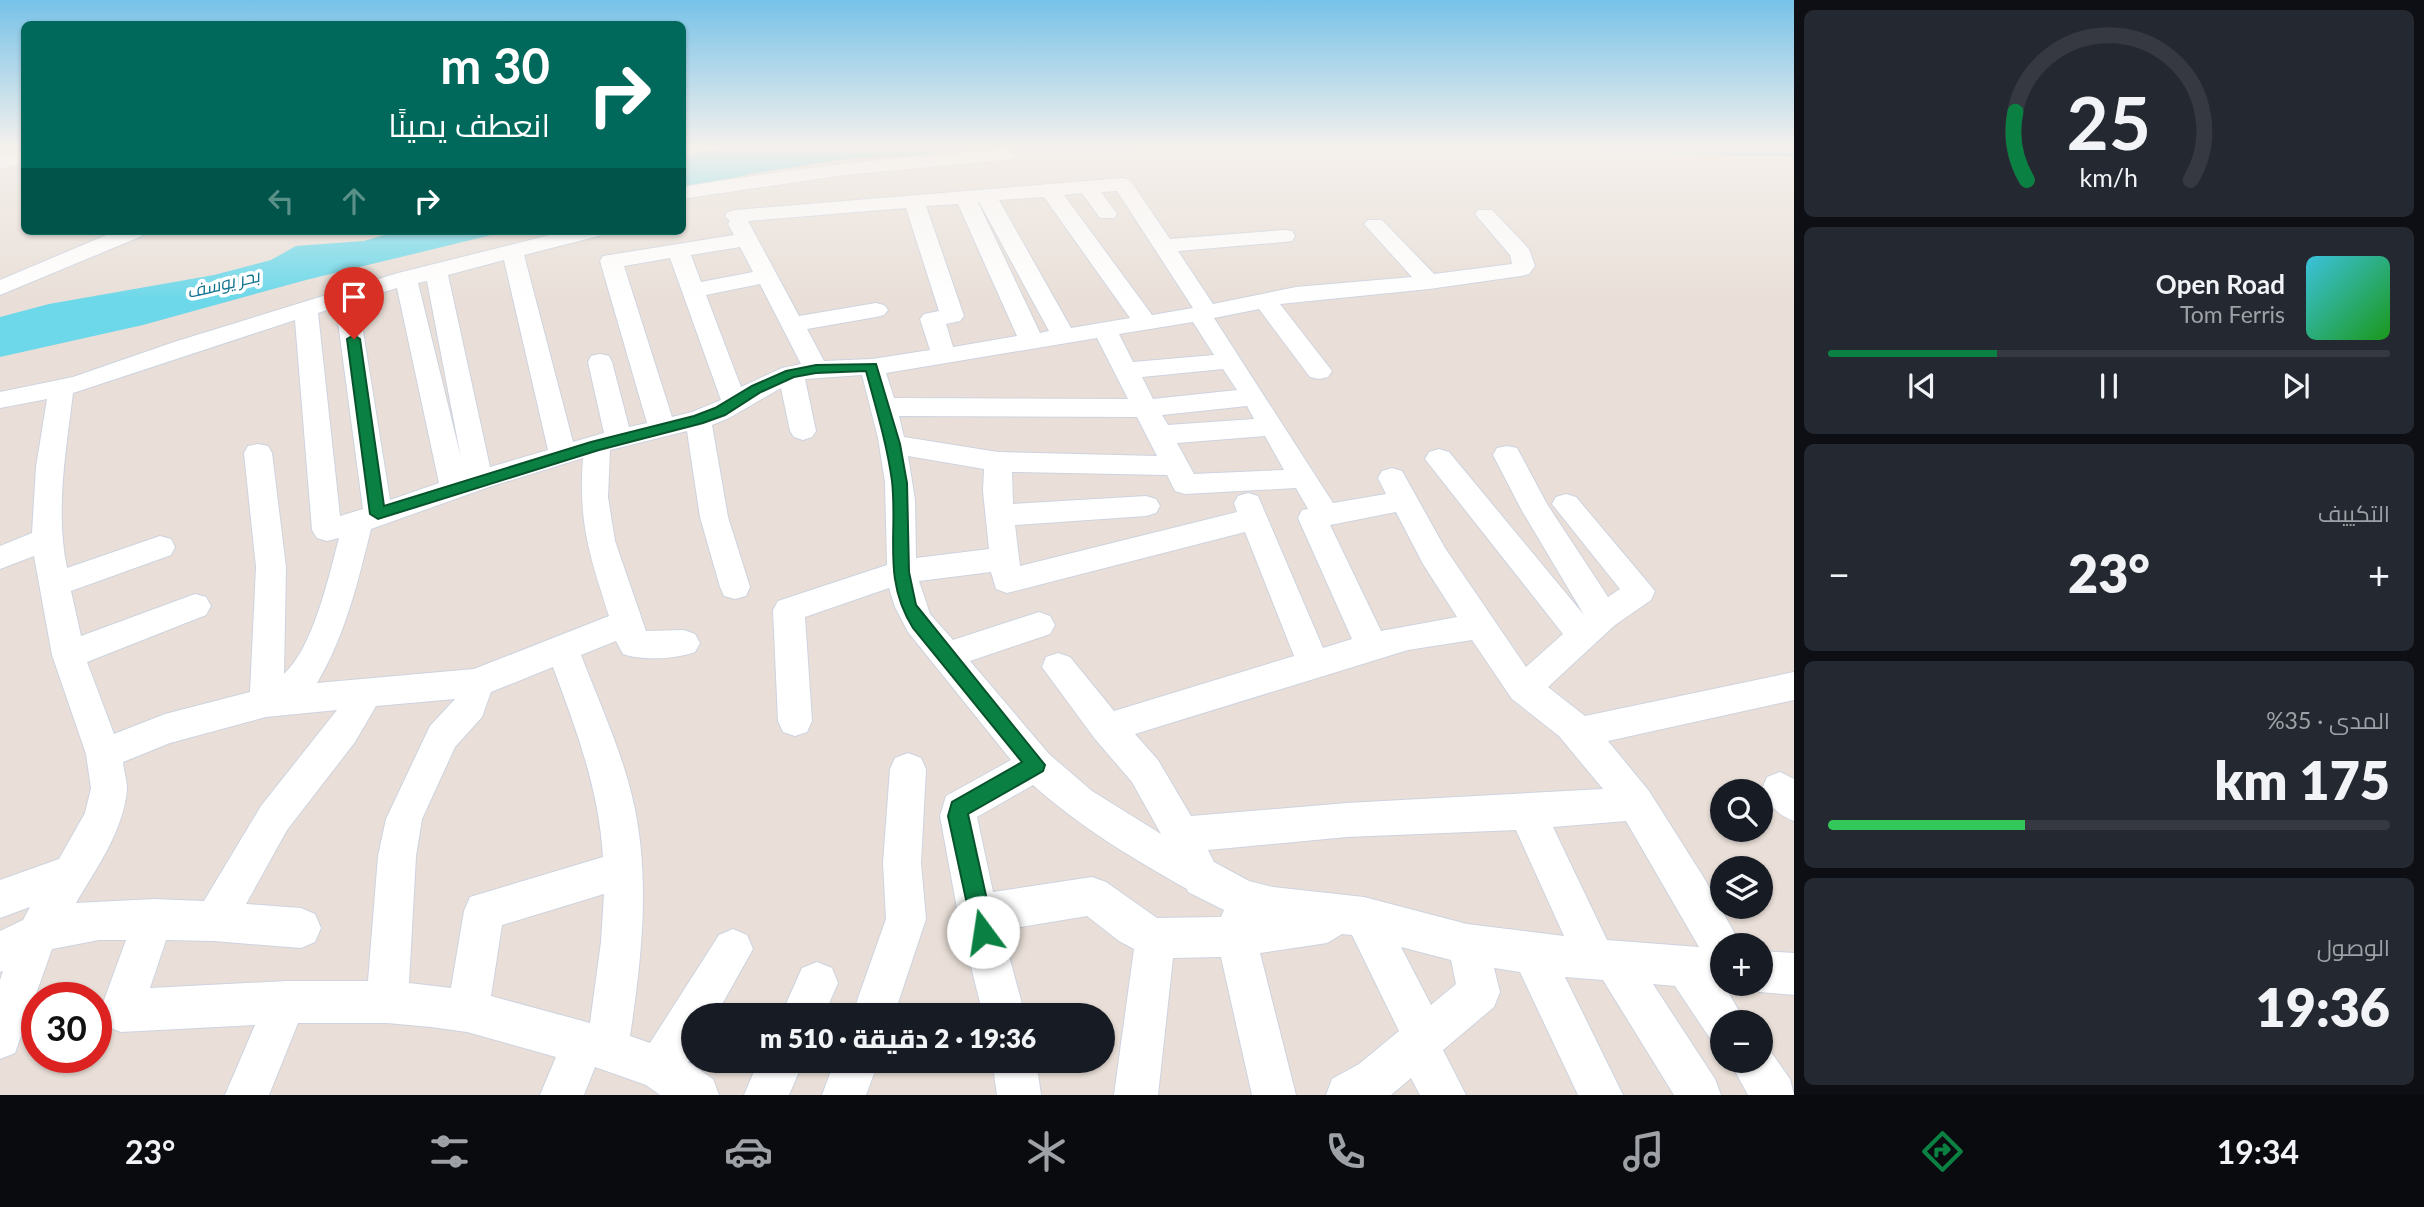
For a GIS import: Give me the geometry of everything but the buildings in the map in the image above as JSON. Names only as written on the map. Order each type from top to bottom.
[{"type":"street","points":[[727,198],[792,324],[803,371],[803,431]]},
{"type":"street","points":[[735,216],[937,198]]},
{"type":"street","points":[[975,198],[1032,342]]},
{"type":"street","points":[[976,198],[1064,336]]},
{"type":"street","points":[[1056,198],[1145,322]]},
{"type":"street","points":[[1095,198],[1107,214]]},
{"type":"street","points":[[1132,198],[1326,515]]},
{"type":"street","points":[[914,200],[952,316],[932,319],[944,356]]},
{"type":"street","points":[[306,310],[327,530],[563,455],[698,420],[735,404],[757,389],[803,371],[872,367],[1203,313],[1264,299],[1340,288],[1429,282],[1511,272],[1524,266],[1521,254],[1514,244],[1485,214]]},
{"type":"street","points":[[1375,224],[1429,282]]},
{"type":"street","points":[[0,288],[125,235]]},
{"type":"street","points":[[0,400],[88,381],[215,337],[406,278],[577,235]]},
{"type":"street","points":[[604,235],[662,429]]},
{"type":"street","points":[[1164,246],[1284,236]]},
{"type":"street","points":[[611,261],[748,239]]},
{"type":"street","points":[[678,250],[735,404]]},
{"type":"street","points":[[513,253],[563,455]]},
{"type":"street","points":[[436,270],[466,484]]},
{"type":"street","points":[[694,290],[768,276]]},
{"type":"street","points":[[406,278],[466,484]]},
{"type":"street","points":[[104,754],[165,729],[266,702],[290,689],[302,678],[316,657],[368,518],[346,297]]},
{"type":"street","points":[[1264,299],[1319,371]]},
{"type":"street","points":[[792,324],[876,310]]},
{"type":"street","points":[[1104,329],[1188,486],[1303,478]]},
{"type":"street","points":[[1127,370],[1231,361]]},
{"type":"street","points":[[600,362],[608,442],[594,497],[600,541],[634,645],[684,643]]},
{"type":"street","points":[[872,367],[893,444],[900,483],[901,572],[908,607],[1036,765],[1079,803],[1202,878],[1240,918],[1274,1095]]},
{"type":"street","points":[[0,1038],[37,934],[103,815],[109,788],[104,754],[68,655],[46,539],[50,467],[61,388]]},
{"type":"street","points":[[884,407],[1146,408],[1254,397]]},
{"type":"street","points":[[698,420],[714,517],[735,587]]},
{"type":"street","points":[[1160,435],[1272,427]]},
{"type":"street","points":[[893,444],[998,461],[1175,466]]},
{"type":"street","points":[[258,453],[271,567],[266,702]]},
{"type":"street","points":[[1507,455],[1593,626]]},
{"type":"street","points":[[1439,459],[1593,626]]},
{"type":"street","points":[[998,461],[1007,581],[1254,519]]},
{"type":"street","points":[[1239,484],[1313,664]]},
{"type":"street","points":[[1372,647],[1312,518],[1397,490],[1481,626],[1524,689],[1560,713],[1579,732],[1636,803],[1660,839],[1713,933]]},
{"type":"street","points":[[1524,689],[1593,626],[1640,591],[1566,504]]},
{"type":"street","points":[[1000,515],[1146,506]]},
{"type":"street","points":[[0,558],[46,539]]},
{"type":"street","points":[[53,585],[160,547]]},
{"type":"street","points":[[795,720],[789,610],[901,572],[1004,559]]},
{"type":"street","points":[[68,655],[195,606]]},
{"type":"street","points":[[266,702],[290,702],[367,692],[422,690],[476,682],[626,623]]},
{"type":"street","points":[[946,656],[1039,625]]},
{"type":"street","points":[[1107,727],[1408,637],[1481,626]]},
{"type":"street","points":[[562,648],[606,763],[624,869],[620,974],[595,1046],[562,1095]]},
{"type":"street","points":[[1058,667],[1145,771],[1182,835],[1202,878]]},
{"type":"street","points":[[387,1003],[397,856],[404,818],[442,737],[470,707],[476,682]]},
{"type":"street","points":[[1579,732],[1794,686]]},
{"type":"street","points":[[214,921],[274,818],[343,731],[367,692]]},
{"type":"street","points":[[1001,1003],[978,914],[958,816],[959,808],[1036,765]]},
{"type":"street","points":[[877,1003],[906,919],[902,863],[908,769]]},
{"type":"street","points":[[1182,835],[1347,820],[1527,812],[1636,803]]},
{"type":"street","points":[[1527,812],[1605,960],[1699,1095]]},
{"type":"street","points":[[467,1011],[480,955],[484,911],[624,869]]},
{"type":"street","points":[[0,899],[73,873]]},
{"type":"street","points":[[978,914],[1092,897],[1133,927],[1155,938],[1240,918],[1364,917],[1467,944],[1532,954],[1704,968],[1720,1010]]},
{"type":"street","points":[[1364,917],[1444,1095]]},
{"type":"street","points":[[154,919],[121,1011],[286,1002],[387,1003],[467,1011],[595,1046],[659,1068],[696,1095]]},
{"type":"street","points":[[0,952],[37,934],[69,924],[154,919],[301,928]]},
{"type":"street","points":[[1136,1095],[1155,938]]},
{"type":"street","points":[[1348,1095],[1375,1080],[1479,992],[1467,944]]},
{"type":"street","points":[[659,1068],[733,950]]},
{"type":"street","points":[[1532,954],[1601,1095]]},
{"type":"street","points":[[247,1095],[286,1002]]},
{"type":"street","points":[[766,1095],[776,1073]]},
{"type":"street","points":[[844,1095],[852,1073]]},
{"type":"street","points":[[1016,1073],[1019,1095]]},
{"type":"street","points":[[1760,1073],[1774,1095]]},
{"type":"water","name":"بحر يوسف","points":[[384,235],[492,235],[306,280],[143,325],[0,357],[0,317],[49,304],[214,275],[271,260],[296,246],[364,241]]},
{"type":"route","points":[[354,339],[378,514],[597,445],[698,420],[720,412],[757,389],[791,374],[816,369],[872,367],[893,444],[900,483],[901,572],[908,607],[1036,765],[959,808],[958,816],[983,932]]}]
